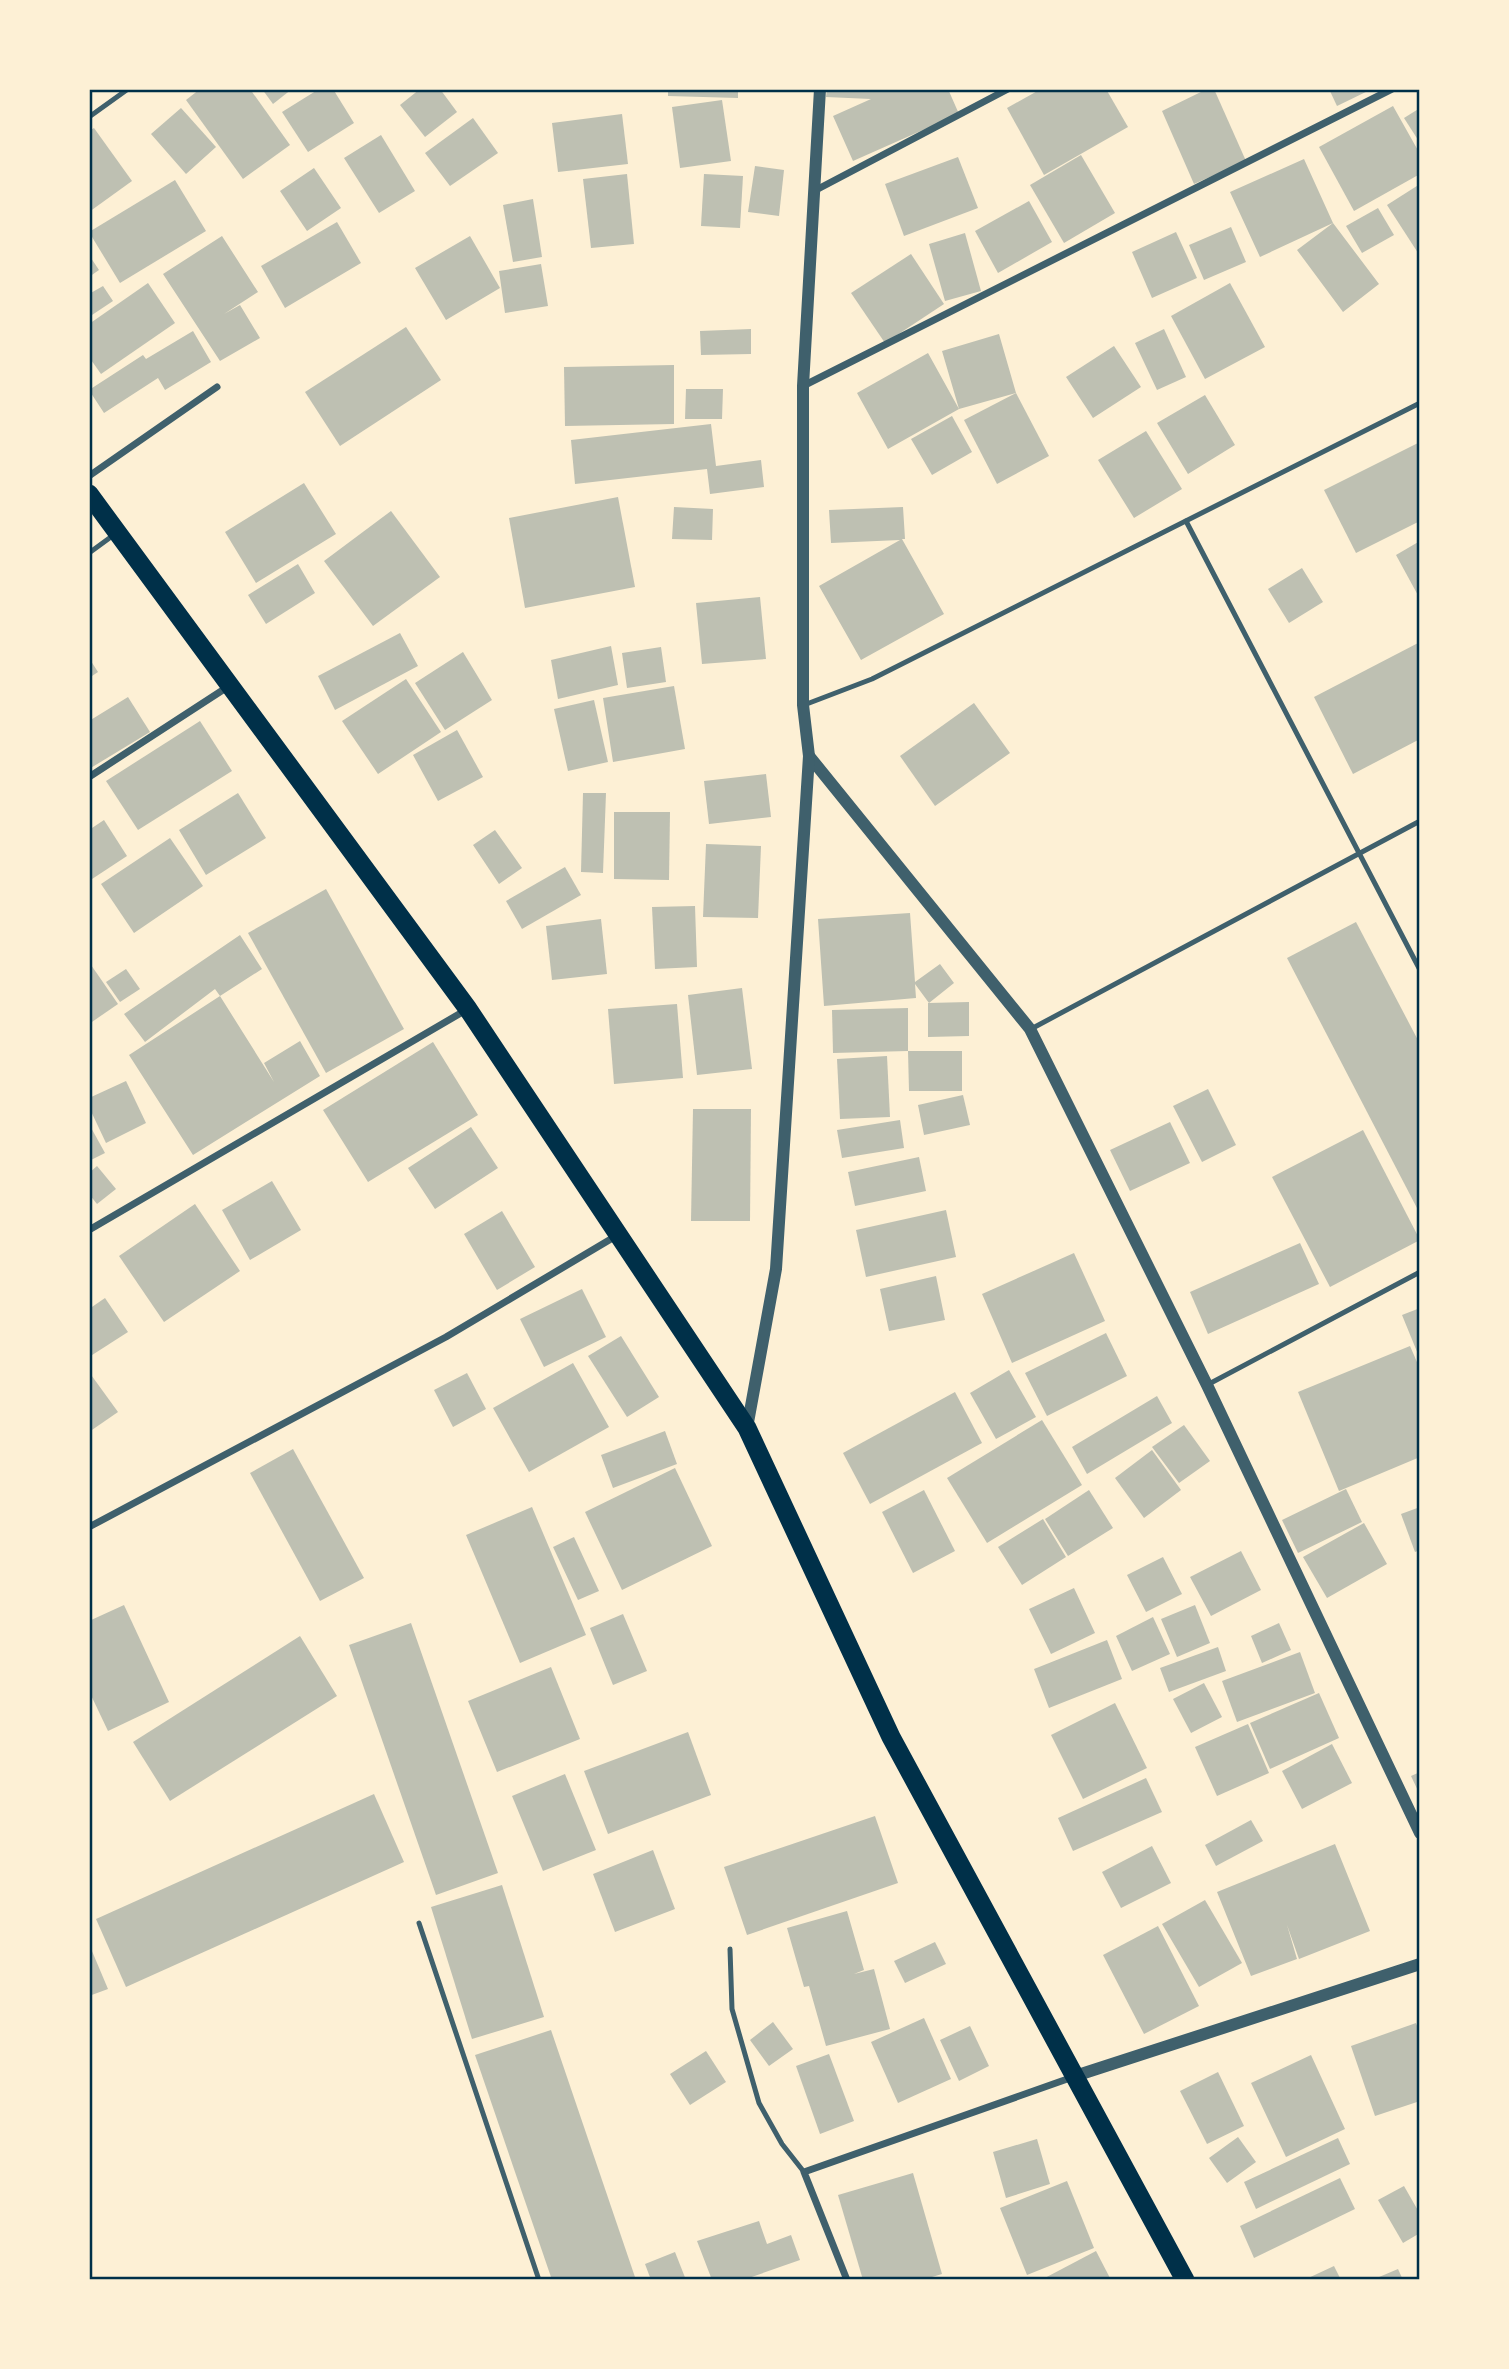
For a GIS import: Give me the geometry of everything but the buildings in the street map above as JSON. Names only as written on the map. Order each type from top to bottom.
[{"type":"highway","points":[[89,494],[468,1009],[747,1428],[891,1737],[1185,2280]]},
{"type":"street","points":[[747,1428],[776,1269],[809,756],[803,705],[803,386],[820,89]]},
{"type":"street","points":[[816,190],[1008,89]]},
{"type":"street","points":[[803,386],[1392,89]]},
{"type":"street","points":[[89,476],[217,387]]},
{"type":"street","points":[[89,777],[230,685]]},
{"type":"street","points":[[809,756],[1030,1030],[1207,1385],[1420,1833]]},
{"type":"street","points":[[89,1230],[468,1009]]},
{"type":"street","points":[[89,1527],[446,1337],[620,1234]]},
{"type":"street","points":[[847,2280],[804,2172],[1075,2076],[1420,1964]]},
{"type":"lane","points":[[89,117],[128,89]]},
{"type":"lane","points":[[803,705],[872,679],[1420,403]]},
{"type":"lane","points":[[1186,521],[1420,971]]},
{"type":"lane","points":[[89,553],[117,532]]},
{"type":"lane","points":[[1030,1030],[1420,821]]},
{"type":"lane","points":[[1207,1385],[1420,1272]]},
{"type":"lane","points":[[419,1923],[539,2280]]},
{"type":"lane","points":[[730,1949],[732,2008],[759,2103],[782,2144],[804,2172]]}]
